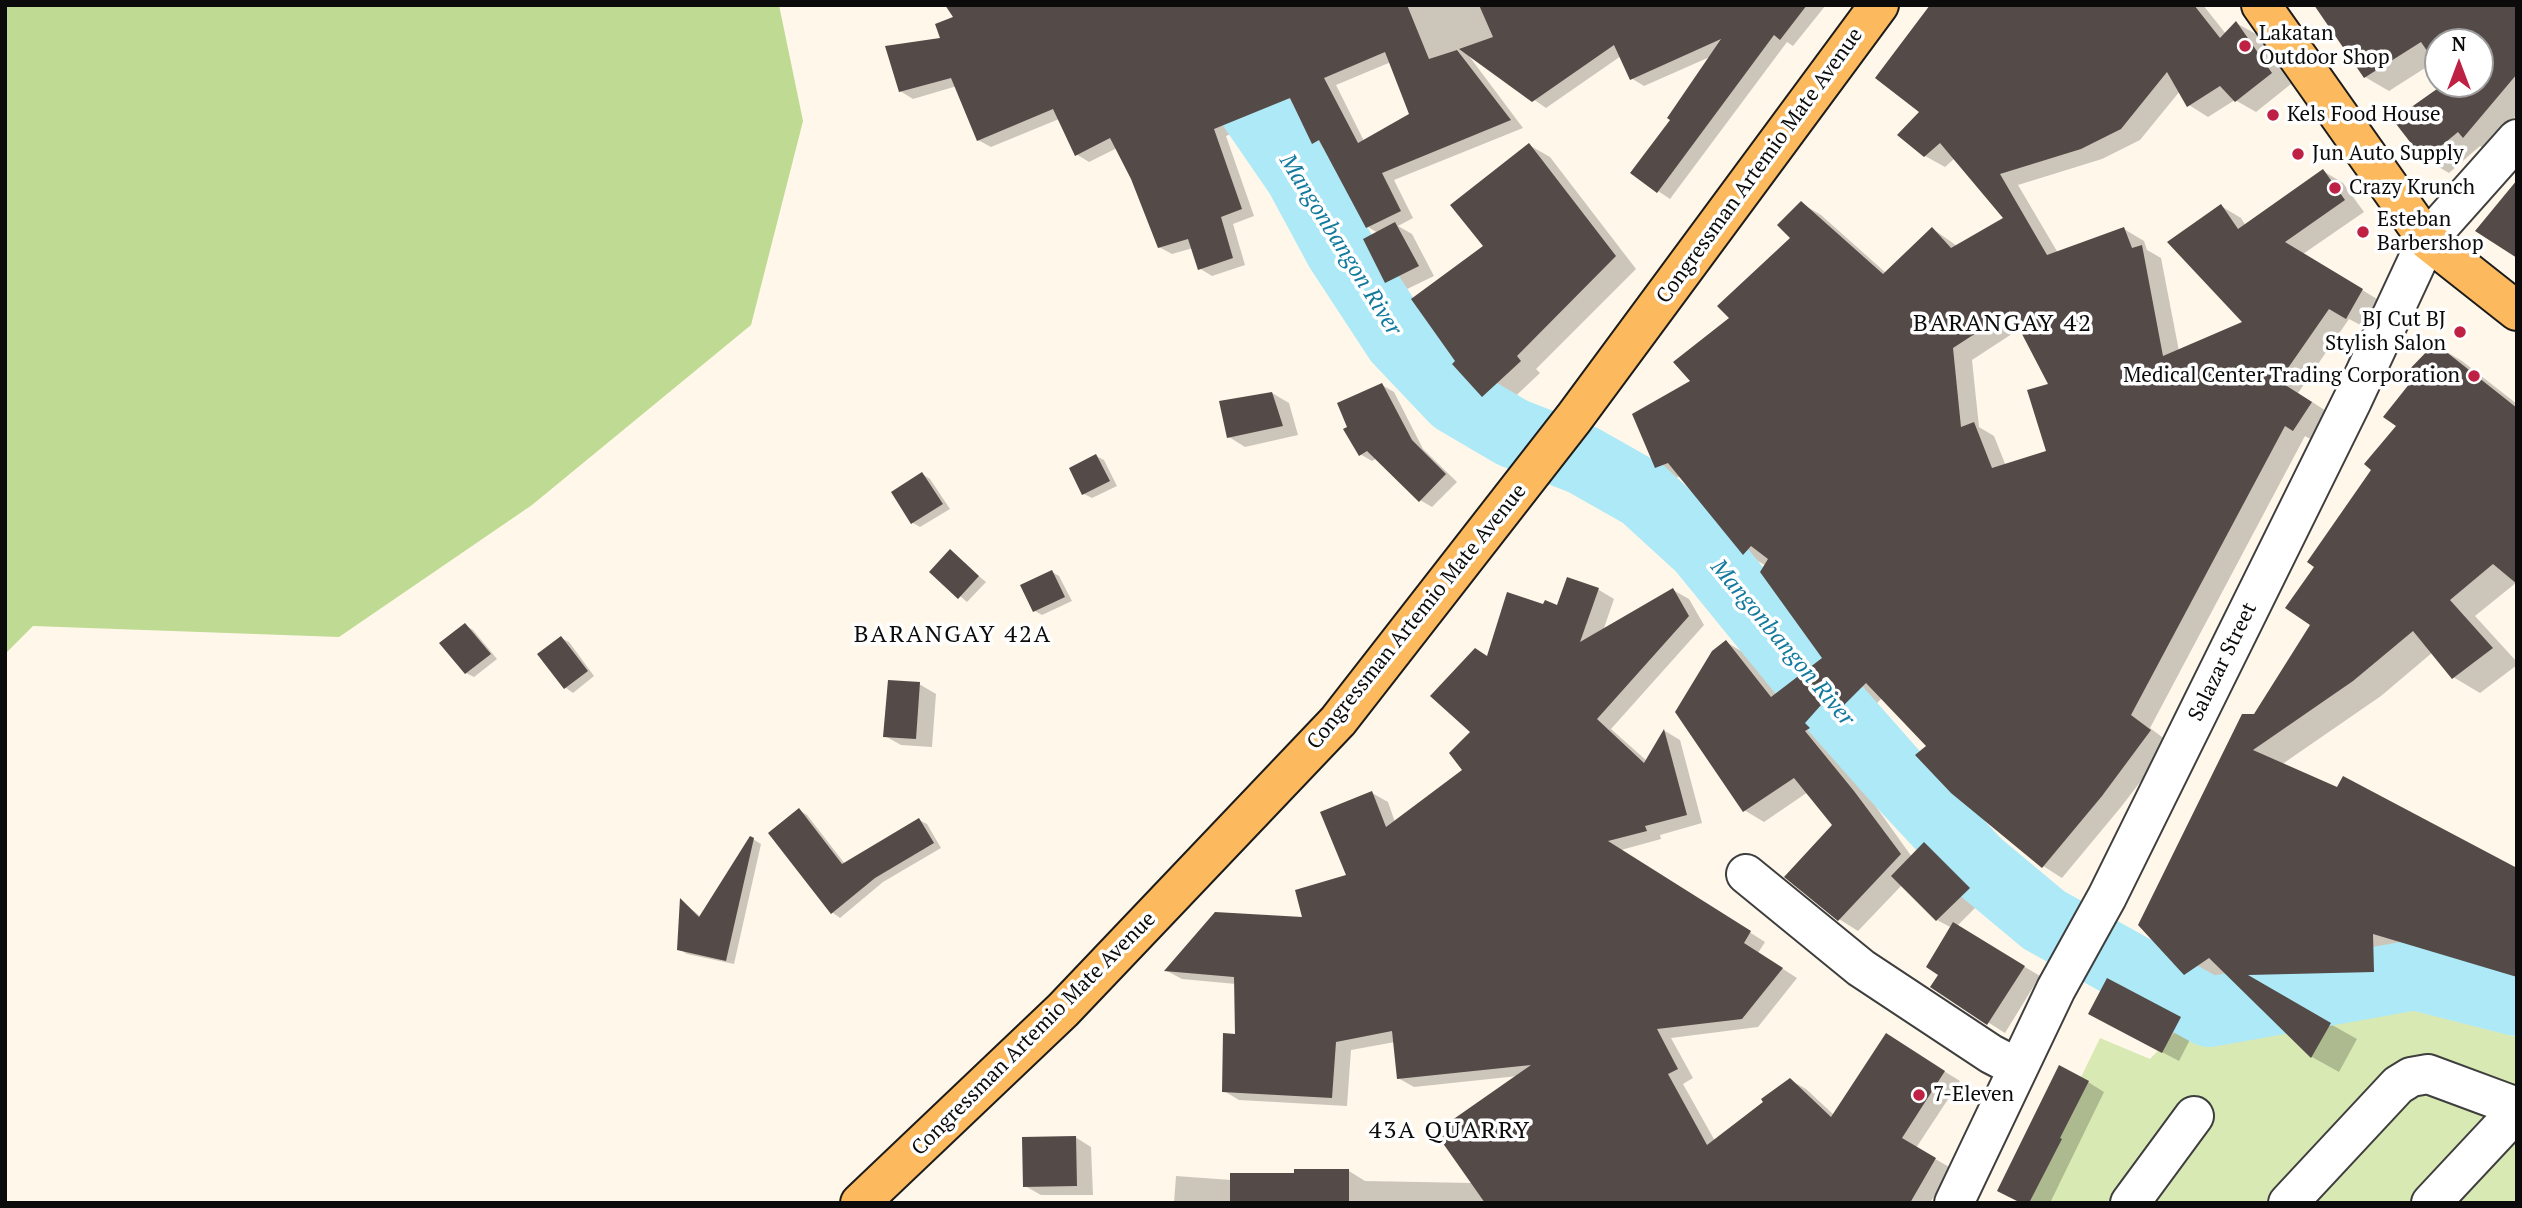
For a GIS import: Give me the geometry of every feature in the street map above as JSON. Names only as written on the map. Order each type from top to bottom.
[{"type":"main road","name":"Congressman Artemio Mate Avenue","points":[[860,1203],[1063,1010],[1338,721],[1574,418],[1879,5]]},
{"type":"main road","points":[[2261,5],[2427,240],[2517,311]]},
{"type":"street","name":"Salazar Street","points":[[1954,1203],[2056,989],[2107,897],[2352,401],[2427,240],[2517,139]]},
{"type":"street","points":[[1746,874],[1861,968],[1991,1054],[2018,1068]]},
{"type":"street","points":[[2288,1203],[2398,1085],[2411,1077],[2428,1074],[2517,1109],[2431,1203]]},
{"type":"street","points":[[2130,1203],[2194,1116]]},
{"type":"green space","points":[[5,5],[779,5],[803,121],[751,325],[532,505],[339,637],[33,626],[5,654]]},
{"type":"green space","points":[[2365,998],[2517,1037],[2517,1203],[2024,1203],[2023,1197],[2100,1038],[2150,1059],[2184,1023]]},
{"type":"building","points":[[945,5],[1407,5],[1429,59],[1457,50],[1511,120],[1382,173],[1401,211],[1366,228],[1319,140],[1312,144],[1290,98],[1214,129],[1242,209],[1221,217],[1233,258],[1198,270],[1188,239],[1158,248],[1131,179],[1110,138],[1075,156],[1053,109],[977,141],[951,78],[899,92],[885,46],[940,38],[935,24],[953,17]],"holes":[[[1385,52],[1409,114],[1358,143],[1324,78]]]},
{"type":"building","points":[[1479,5],[1807,5],[1780,40],[1774,35],[1657,193],[1630,173],[1670,120],[1667,118],[1721,39],[1630,80],[1614,45],[1532,102],[1459,49],[1493,37]]},
{"type":"building","points":[[1930,5],[2194,5],[2220,38],[2236,21],[2272,73],[2235,102],[2220,86],[2187,107],[2167,72],[2121,129],[2081,149],[2000,174],[2047,255],[2124,227],[2132,248],[2142,245],[2163,356],[2242,322],[2167,242],[2221,204],[2238,229],[2323,169],[2345,200],[2285,242],[2363,289],[2346,319],[2329,309],[2279,381],[2312,402],[2293,431],[2285,426],[2131,715],[2151,730],[2102,796],[2042,868],[1951,793],[1915,755],[1926,746],[1866,683],[1843,706],[1830,695],[1805,723],[1810,728],[1805,731],[1901,854],[1838,921],[1784,877],[1832,825],[1794,778],[1743,812],[1675,712],[1712,651],[1726,640],[1771,697],[1822,658],[1760,572],[1768,559],[1751,546],[1743,555],[1668,463],[1655,468],[1632,414],[1690,381],[1673,362],[1729,318],[1717,306],[1790,238],[1777,225],[1801,201],[1883,274],[1932,227],[1951,248],[2003,218],[1940,143],[1924,157],[1897,135],[1919,112],[1875,78]],"holes":[[[2010,311],[2048,384],[2027,390],[2046,451],[1992,468],[1974,422],[1961,427],[1953,348]]]},
{"type":"building","points":[[2314,5],[2517,5],[2517,74],[2463,138],[2458,132],[2424,160],[2393,120],[2424,98],[2494,98],[2494,28],[2424,28],[2424,46],[2421,42],[2364,78]]},
{"type":"building","points":[[1529,143],[1616,256],[1517,356],[1521,361],[1482,397],[1452,364],[1455,361],[1411,299],[1483,246],[1450,205]]},
{"type":"building","points":[[2517,180],[2517,258],[2475,231]]},
{"type":"building","points":[[1395,222],[1419,266],[1385,283],[1363,239]]},
{"type":"building","points":[[2435,343],[2517,408],[2517,584],[2493,564],[2450,600],[2493,648],[2452,679],[2413,631],[2353,681],[2253,750],[2337,787],[2343,776],[2517,868],[2517,977],[2373,934],[2374,972],[2248,975],[2331,1023],[2311,1058],[2209,958],[2184,975],[2138,925],[2242,714],[2254,714],[2310,625],[2285,608],[2314,567],[2307,562],[2371,470],[2364,464],[2396,426],[2383,417],[2410,383],[2403,376]]},
{"type":"building","points":[[1382,383],[1412,440],[1446,474],[1419,502],[1367,451],[1359,456],[1343,429],[1347,427],[1337,403]]},
{"type":"building","points":[[1272,392],[1283,426],[1227,438],[1219,401]]},
{"type":"building","points":[[1096,454],[1110,481],[1082,495],[1069,468]]},
{"type":"building","points":[[922,472],[943,504],[911,524],[891,492]]},
{"type":"building","points":[[950,549],[979,576],[958,599],[929,572]]},
{"type":"building","points":[[1052,570],[1065,597],[1033,612],[1020,585]]},
{"type":"building","points":[[1567,577],[1599,588],[1580,642],[1673,588],[1689,616],[1597,719],[1644,763],[1664,729],[1687,815],[1645,826],[1647,831],[1608,841],[1751,931],[1744,943],[1783,968],[1742,1019],[1657,1029],[1678,1069],[1668,1074],[1707,1145],[1790,1078],[1831,1117],[1886,1033],[1945,1071],[1902,1138],[1936,1158],[1910,1203],[1485,1203],[1435,1132],[1531,1065],[1397,1079],[1392,1031],[1336,1042],[1332,1098],[1222,1092],[1223,1033],[1235,1034],[1234,977],[1164,971],[1215,912],[1302,917],[1295,890],[1346,875],[1320,812],[1372,791],[1386,827],[1462,770],[1449,753],[1470,732],[1430,696],[1475,648],[1487,656],[1507,592],[1543,604],[1545,600],[1557,605]]},
{"type":"building","points":[[465,623],[491,654],[465,674],[439,643]]},
{"type":"building","points":[[561,636],[588,671],[564,689],[537,654]]},
{"type":"building","points":[[888,680],[920,682],[916,739],[883,737]]},
{"type":"building","points":[[799,808],[842,864],[919,818],[934,843],[875,878],[831,914],[768,833]]},
{"type":"building","points":[[750,836],[754,838],[726,961],[677,950],[680,898],[699,917]]},
{"type":"building","points":[[1924,842],[1970,888],[1936,921],[1891,876]]},
{"type":"building","points":[[1953,922],[2025,966],[1987,1025],[1930,987],[1938,975],[1926,967]]},
{"type":"building","points":[[2107,978],[2181,1017],[2162,1053],[2088,1014]]},
{"type":"building","points":[[2059,1065],[2089,1081],[2029,1203],[2021,1203],[1997,1191]]},
{"type":"building","points":[[1076,1136],[1077,1186],[1023,1187],[1022,1137]]},
{"type":"building","points":[[1294,1169],[1349,1169],[1349,1203],[1230,1203],[1230,1173],[1294,1173]]},
{"type":"waterway","name":"Mangonbangon River","points":[[1216,26],[1245,96],[1300,176],[1340,250],[1399,340],[1455,399],[1513,433],[1583,460],[1643,494],[1702,548],[1804,673],[1978,865],[2044,920],[2209,1012],[2415,975],[2517,1001]]},
{"type":"place","name":"Lakatan Outdoor Shop","points":[[2245,46]]},
{"type":"place","name":"Kels Food House","points":[[2273,115]]},
{"type":"place","name":"Jun Auto Supply","points":[[2298,154]]},
{"type":"place","name":"Crazy Krunch","points":[[2335,188]]},
{"type":"place","name":"Esteban Barbershop","points":[[2363,232]]},
{"type":"place","name":"BJ Cut BJ Stylish Salon","points":[[2460,332]]},
{"type":"place","name":"Medical Center Trading Corporation","points":[[2474,376]]},
{"type":"place","name":"7-Eleven","points":[[1919,1095]]},
{"type":"district","name":"BARANGAY 42","points":[[2003,324]]},
{"type":"district","name":"BARANGAY 42A","points":[[953,635]]},
{"type":"district","name":"43A QUARRY","points":[[1450,1131]]}]
